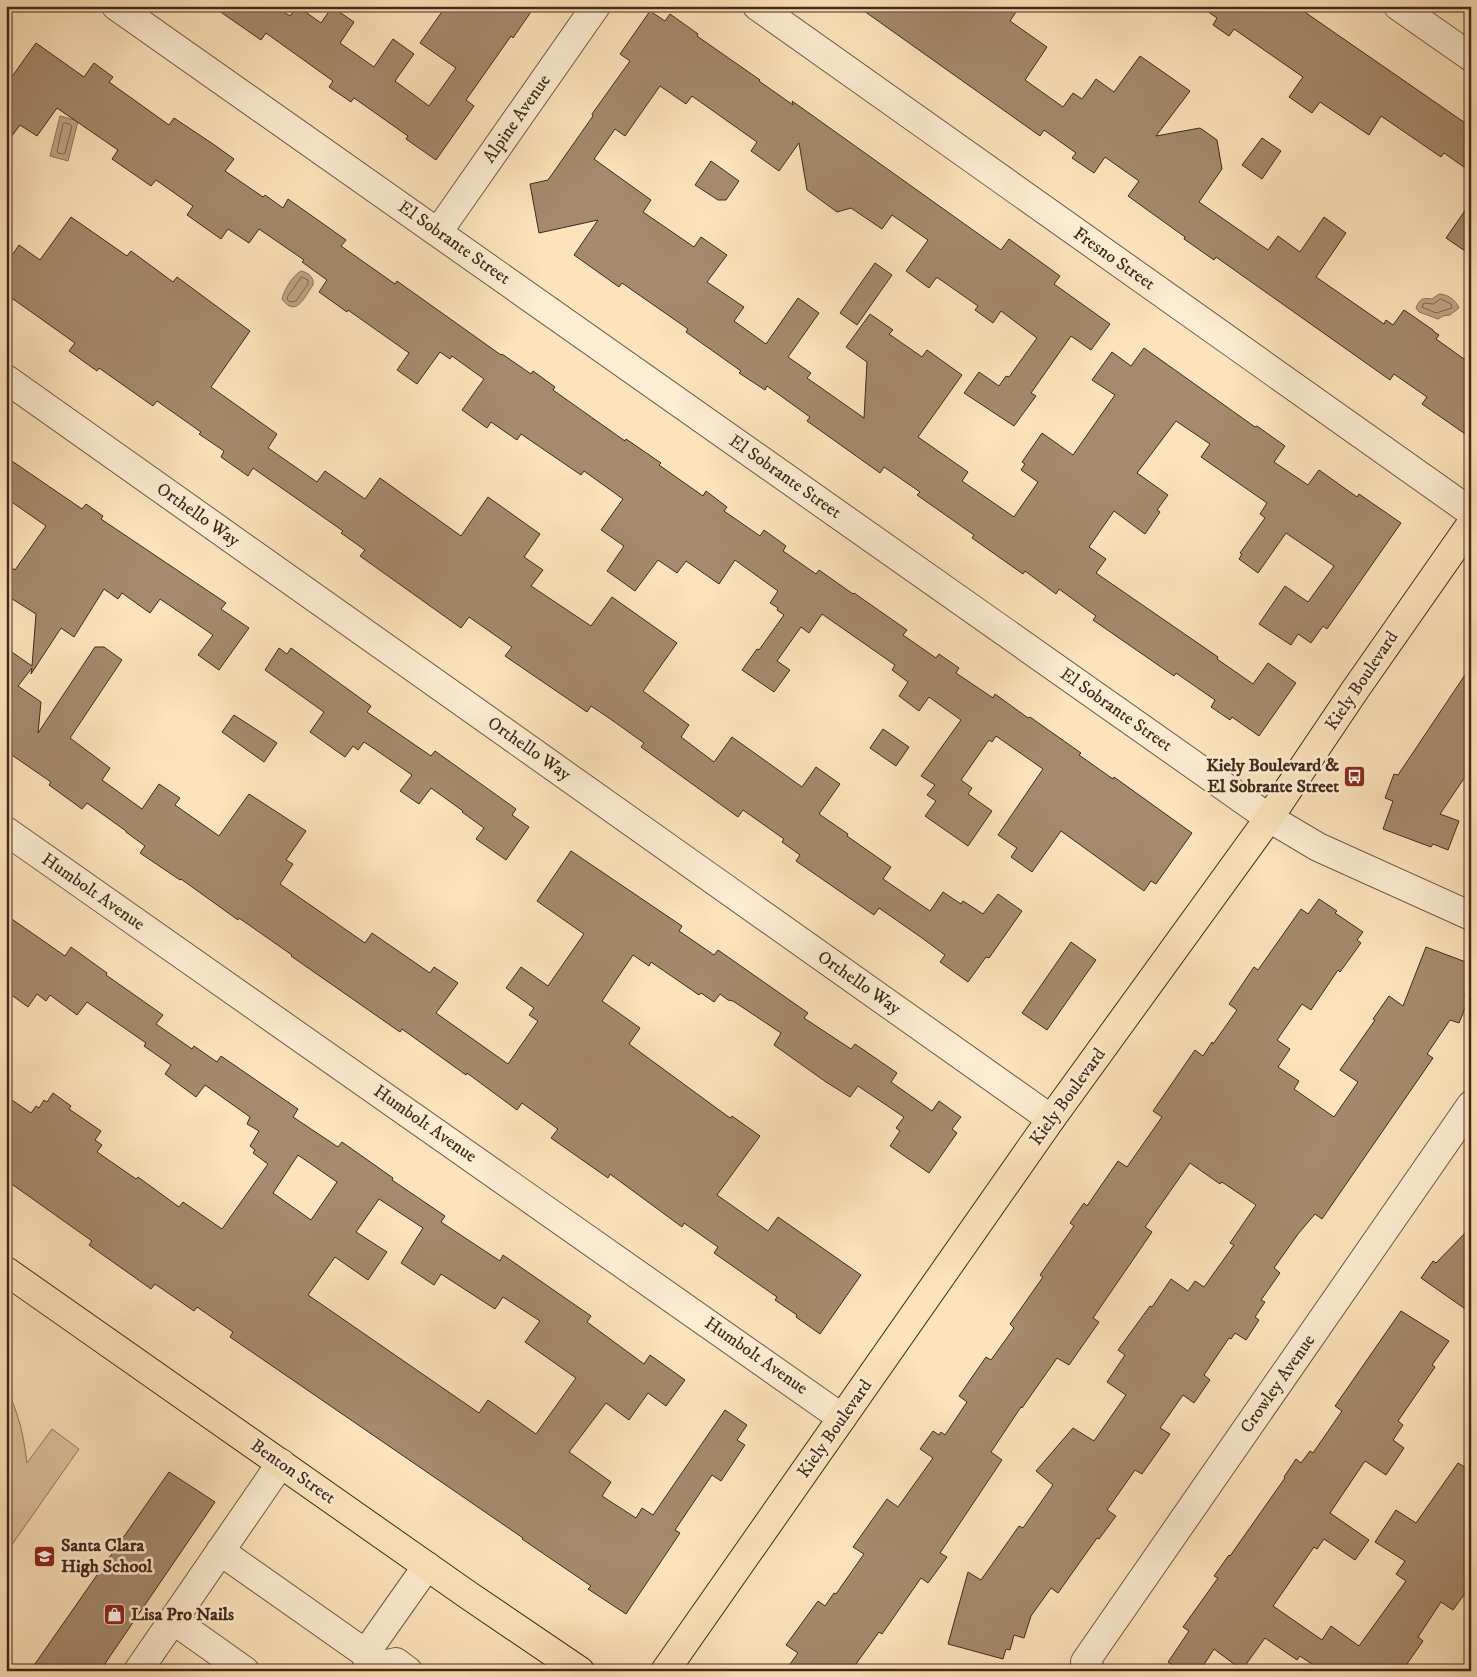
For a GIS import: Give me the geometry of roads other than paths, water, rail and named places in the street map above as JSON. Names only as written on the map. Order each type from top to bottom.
[{"type":"main road","name":"Kiely Boulevard","points":[[665,1671],[1051,1119],[1269,818],[1355,690],[1471,524]]},
{"type":"main road","name":"Benton Street","points":[[6,1271],[580,1671]]},
{"type":"street","name":"El Sobrante Street","points":[[116,6],[1269,818],[1318,847],[1471,916]]},
{"type":"street","name":"Alpine Avenue","points":[[438,232],[596,6]]},
{"type":"street","name":"Fresno Street","points":[[757,6],[1471,512]]},
{"type":"street","points":[[1398,6],[1471,57]]},
{"type":"street","name":"Orthello Way","points":[[6,379],[1051,1119]]},
{"type":"street","name":"Humbolt Avenue","points":[[6,831],[842,1418]]},
{"type":"street","name":"Crowley Avenue","points":[[1088,1667],[1471,1105]]},
{"type":"street","points":[[138,1671],[281,1463]]},
{"type":"street","points":[[220,1551],[379,1665],[427,1566]]},
{"type":"street","points":[[173,1620],[245,1671]]},
{"type":"water","points":[[60,116],[78,121],[68,161],[50,156]]},
{"type":"water","points":[[301,271],[310,276],[313,280],[313,285],[299,304],[291,307],[282,299],[289,284]]},
{"type":"water","points":[[1439,294],[1451,298],[1459,308],[1450,315],[1438,319],[1419,312],[1416,308],[1422,299],[1432,299]]},
{"type":"place","name":"Kiely Boulevard & El Sobrante Street","points":[[1355,776]]},
{"type":"place","name":"Santa Clara High School","points":[[45,1556]]},
{"type":"place","name":"Lisa Pro Nails","points":[[115,1615]]}]
